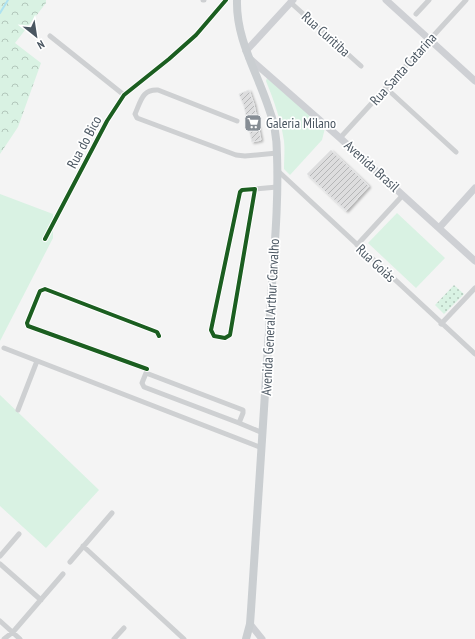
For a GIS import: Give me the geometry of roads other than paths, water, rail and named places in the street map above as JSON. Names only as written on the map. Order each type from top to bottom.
[{"type":"main road","name":"Avenida General Arthur Carvalho","points":[[238,0],[238,26],[274,123],[278,171],[250,624],[246,639]]},
{"type":"main road","points":[[386,0],[475,81]]},
{"type":"main road","points":[[248,54],[292,1]]},
{"type":"main road","name":"Avenida Brasil","points":[[248,54],[267,73],[475,260]]},
{"type":"main road","points":[[257,76],[267,73]]},
{"type":"main road","points":[[439,228],[475,188]]},
{"type":"main road","points":[[250,624],[262,639]]},
{"type":"street","name":"Rua do Bico","points":[[45,239],[107,121],[124,95],[196,35],[226,0]]},
{"type":"street","points":[[416,14],[429,0]]},
{"type":"street","name":"Rua Santa Catarina","points":[[340,138],[466,0]]},
{"type":"street","name":"Rua Curitiba","points":[[292,1],[361,66]]},
{"type":"street","points":[[50,36],[124,95]]},
{"type":"street","points":[[386,88],[456,152]]},
{"type":"street","points":[[237,121],[158,90],[152,90],[142,97],[136,114],[137,118],[236,155],[245,156],[277,153]]},
{"type":"street","name":"Rua Goiás","points":[[278,171],[475,354]]},
{"type":"street","points":[[256,188],[230,335],[225,338],[214,336],[211,330],[240,192],[242,190],[256,188],[277,187]]},
{"type":"street","points":[[357,245],[403,195]]},
{"type":"street","points":[[442,324],[475,288]]},
{"type":"street","points":[[147,369],[28,326],[27,323],[40,291],[44,289],[157,332],[159,336]]},
{"type":"street","points":[[4,348],[262,448]]},
{"type":"street","points":[[18,410],[37,361]]},
{"type":"street","points":[[239,423],[244,413],[243,410],[146,373],[142,383],[144,387],[263,433]]},
{"type":"street","points":[[70,562],[112,513]]},
{"type":"street","points":[[0,556],[20,534]]},
{"type":"street","points":[[83,546],[184,639]]},
{"type":"street","points":[[0,564],[41,600]]},
{"type":"street","points":[[4,639],[12,632],[63,574]]},
{"type":"street","points":[[0,621],[20,639]]},
{"type":"street","points":[[114,639],[124,628]]},
{"type":"waterway","points":[[0,13],[8,0]]},
{"type":"place","name":"Galeria Milano","points":[[253,123]]}]
